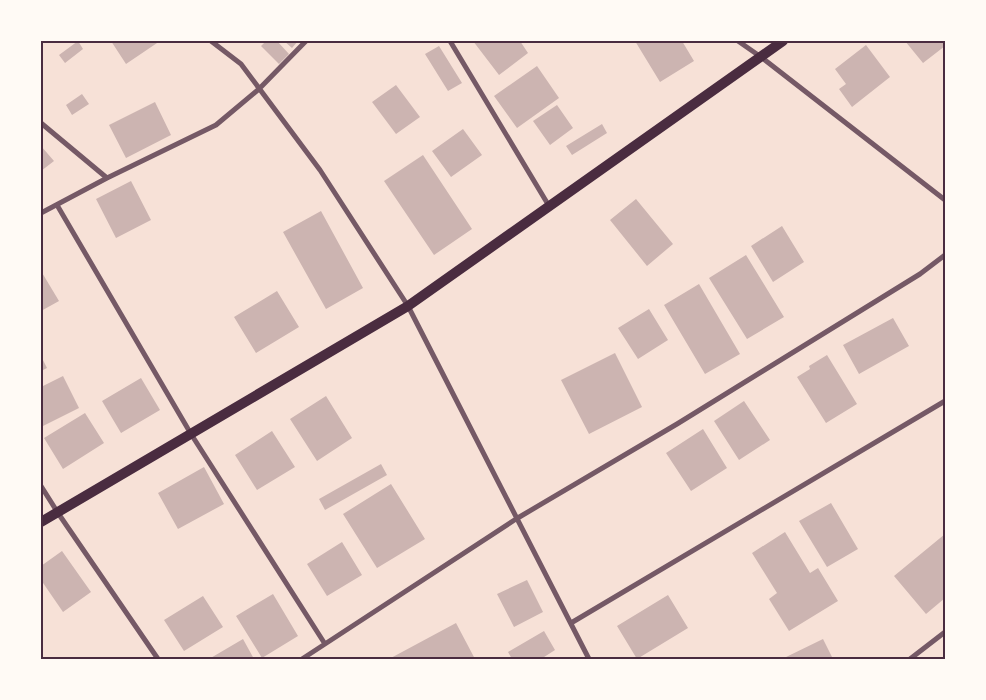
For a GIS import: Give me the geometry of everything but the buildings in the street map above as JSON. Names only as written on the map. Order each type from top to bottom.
[{"type":"main road","points":[[41,522],[408,306],[783,41]]},
{"type":"street","points":[[211,41],[241,64],[320,170],[408,306],[589,659]]},
{"type":"street","points":[[41,213],[106,178],[216,125],[259,89],[306,41]]},
{"type":"street","points":[[450,41],[549,206]]},
{"type":"street","points":[[738,41],[945,200]]},
{"type":"street","points":[[41,123],[106,178]]},
{"type":"street","points":[[57,205],[191,434],[325,644]]},
{"type":"street","points":[[302,659],[516,519],[702,409],[920,274],[945,254]]},
{"type":"street","points":[[571,623],[945,401]]},
{"type":"street","points":[[41,486],[158,659]]},
{"type":"street","points":[[910,659],[945,632]]}]
